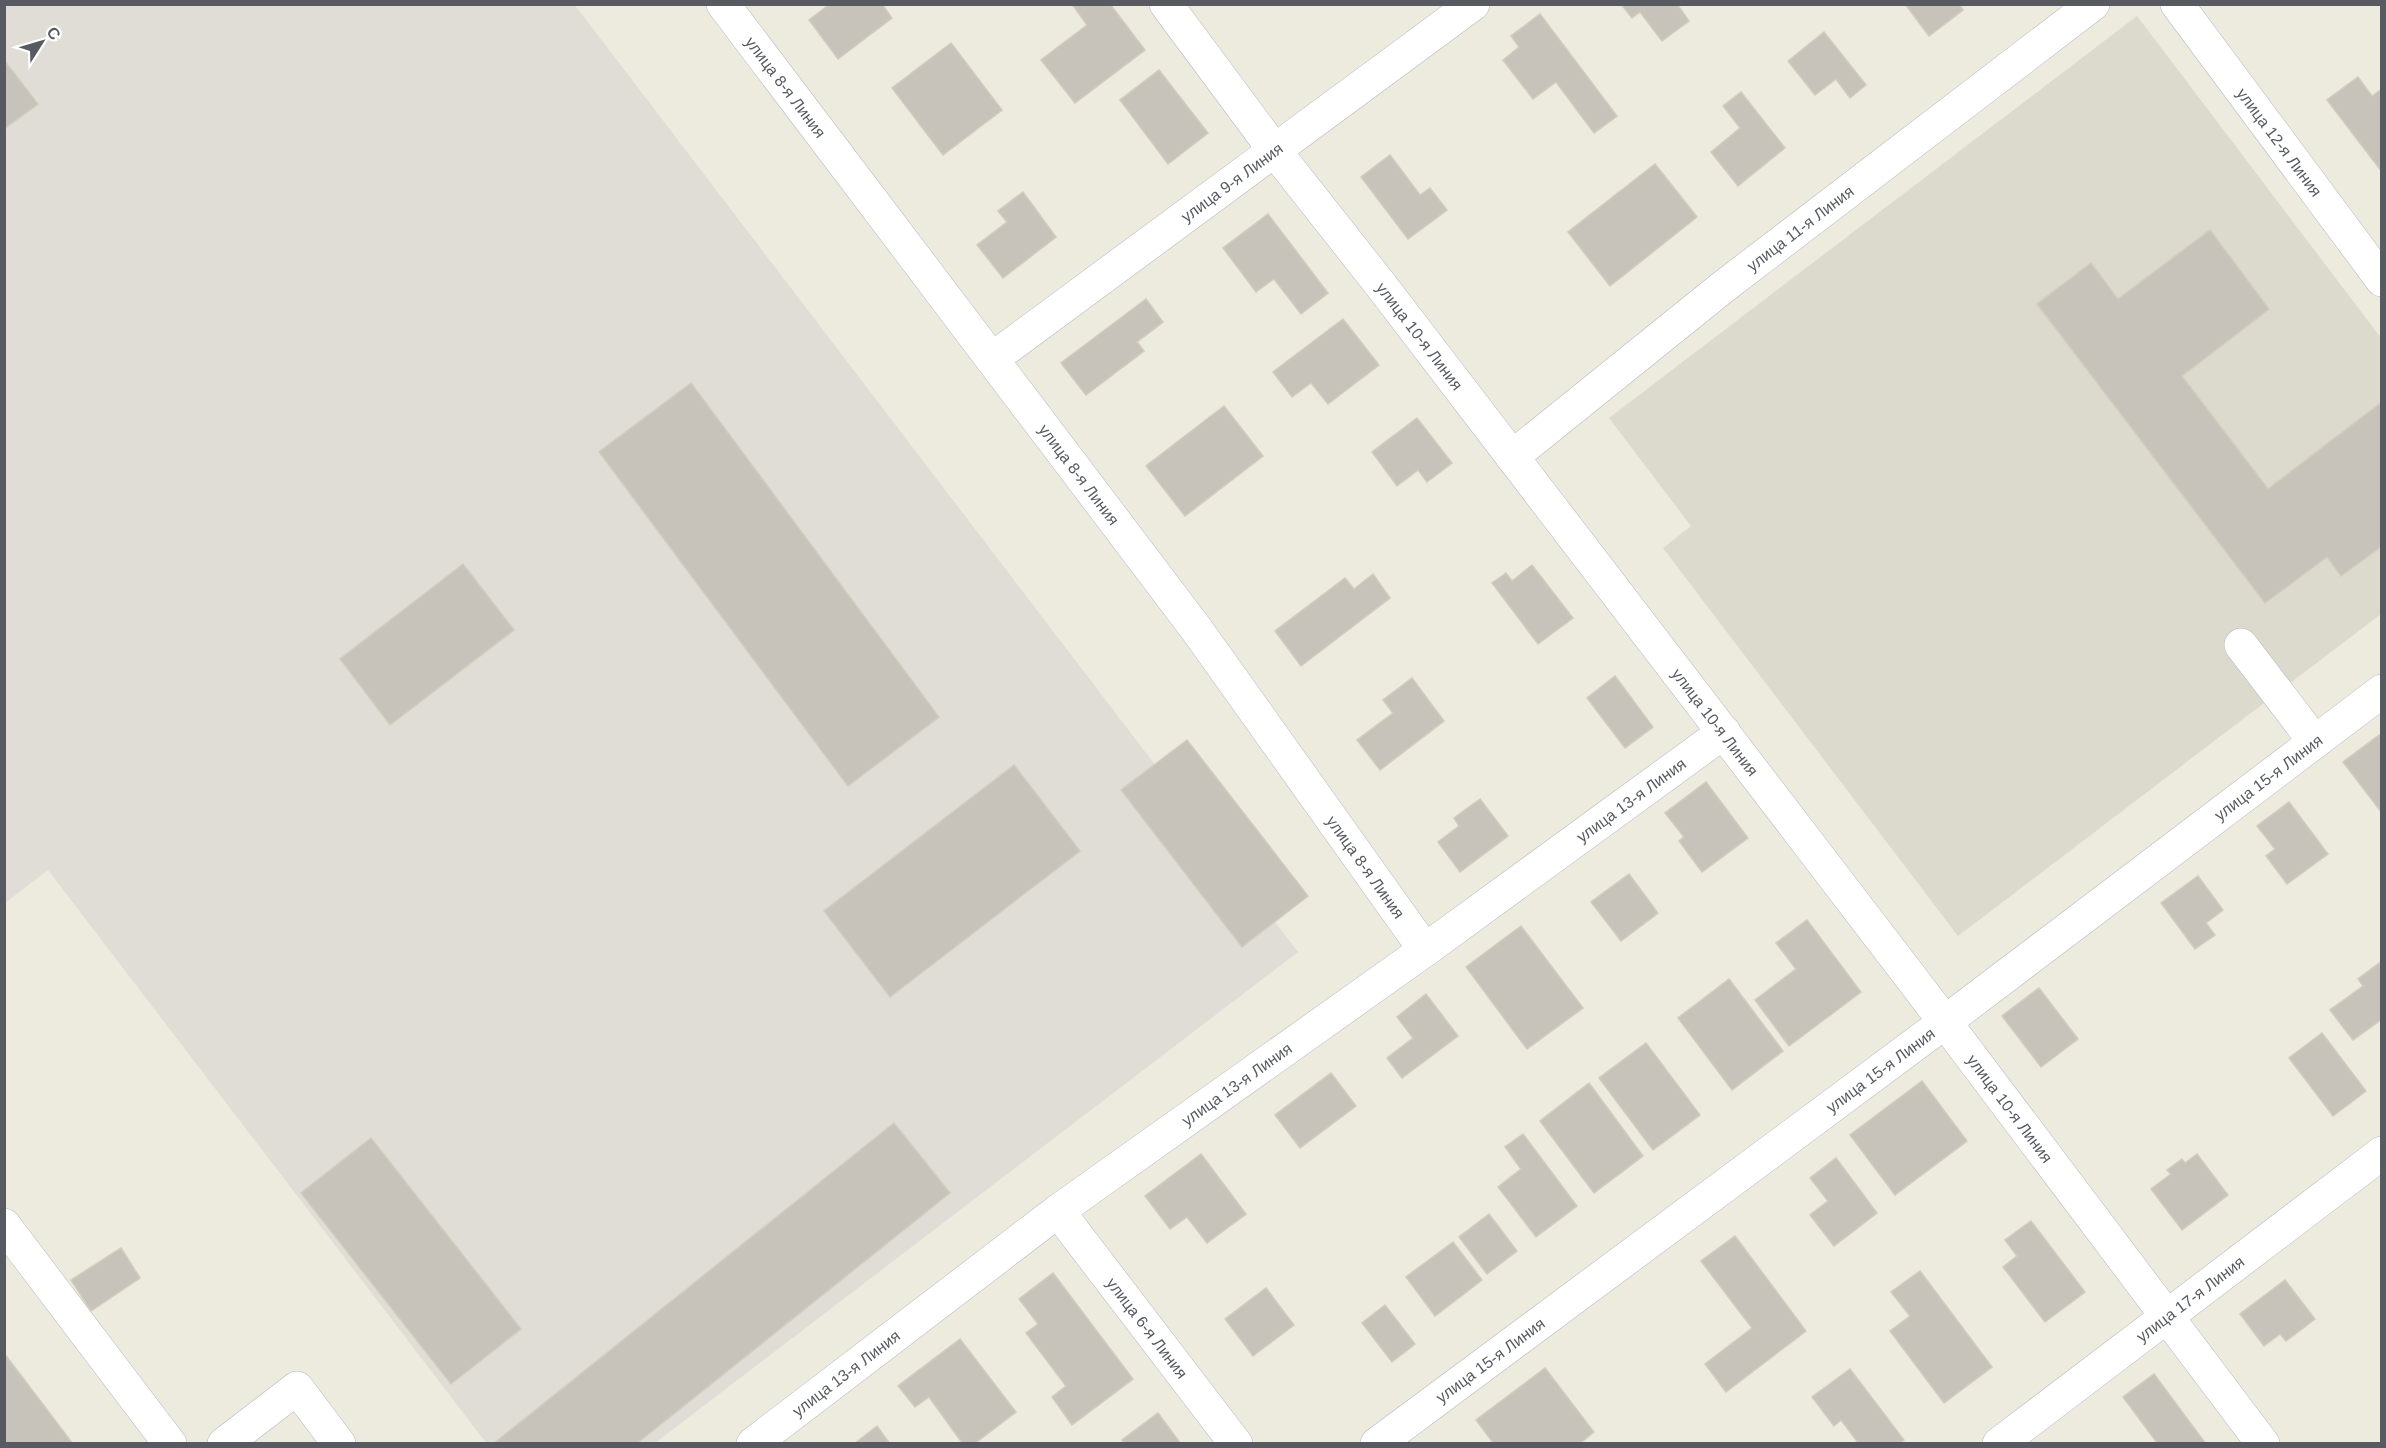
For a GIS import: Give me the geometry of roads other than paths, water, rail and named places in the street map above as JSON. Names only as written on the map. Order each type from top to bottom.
[{"type":"street","name":"улица 8-я Линия","points":[[723,4],[1197,630],[1425,950]]},
{"type":"street","name":"улица 10-я Линия","points":[[1166,4],[1275,151],[1724,732],[2263,1443]]},
{"type":"street","name":"улица 9-я Линия","points":[[992,359],[1473,4]]},
{"type":"street","name":"улица 11-я Линия","points":[[1512,457],[1723,287],[2093,4]]},
{"type":"street","name":"улица 12-я Линия","points":[[2177,4],[2375,259]]},
{"type":"street","points":[[2241,645],[2315,742]]},
{"type":"street","name":"улица 15-я Линия","points":[[1377,1443],[1945,1022],[2382,691]]},
{"type":"street","name":"улица 13-я Линия","points":[[753,1443],[1058,1212],[1425,950],[1724,732]]},
{"type":"street","name":"улица 17-я Линия","points":[[1999,1443],[2382,1153]]},
{"type":"street","name":"улица 6-я Линия","points":[[1058,1212],[1236,1443]]},
{"type":"street","points":[[4,1225],[170,1443]]},
{"type":"street","points":[[224,1443],[297,1388],[339,1443]]}]
